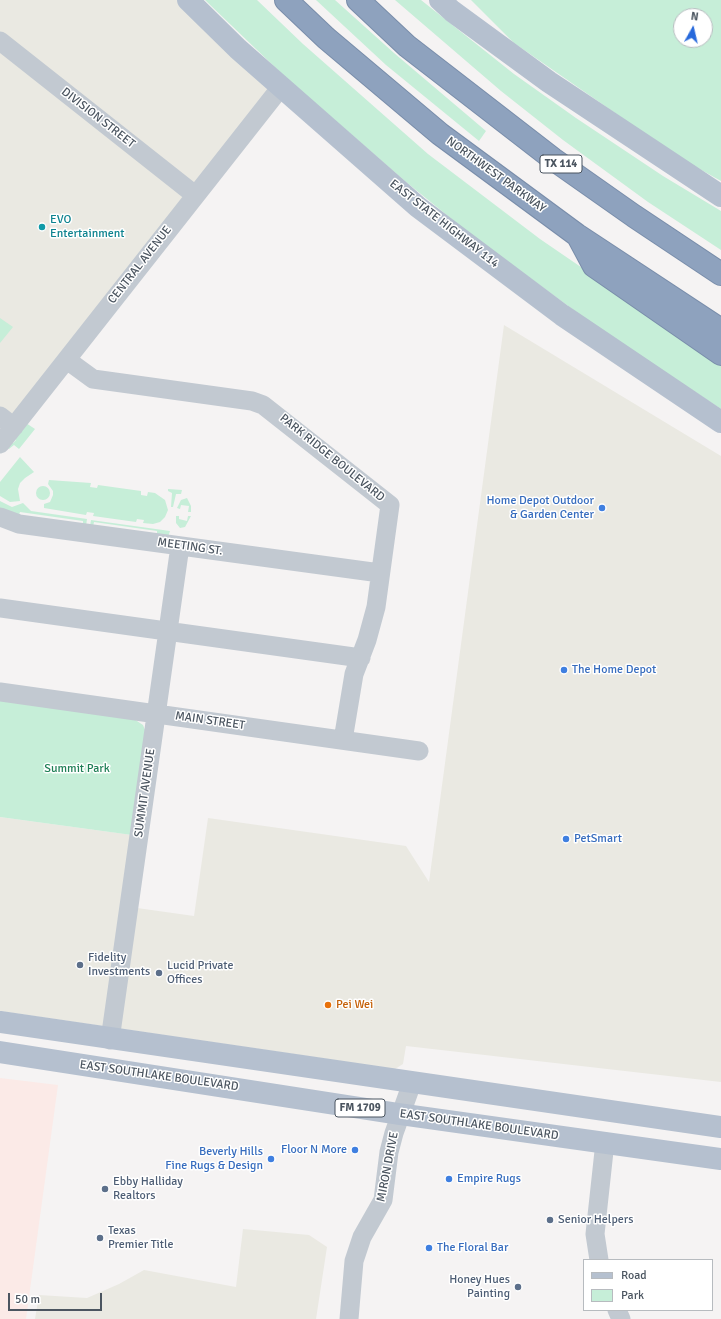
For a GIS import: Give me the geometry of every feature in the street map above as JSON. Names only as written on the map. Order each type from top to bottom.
[{"type":"highway","name":"NORTHWEST PARKWAY","points":[[286,0],[326,38],[440,134],[578,235],[721,330]]},
{"type":"highway","name":"TX 114","points":[[358,0],[407,46],[553,159],[634,216],[721,274]]},
{"type":"highway","points":[[380,0],[407,46]]},
{"type":"highway","points":[[578,235],[594,266],[721,354]]},
{"type":"main road","name":"EAST STATE HIGHWAY 114","points":[[188,0],[238,49],[418,207],[562,315],[721,422]]},
{"type":"main road","points":[[447,4],[549,82],[721,196]]},
{"type":"main road","points":[[0,1022],[110,1040],[721,1127]]},
{"type":"main road","name":"EAST SOUTHLAKE BOULEVARD","points":[[0,1052],[399,1114],[721,1159]]},
{"type":"street","name":"DIVISION STREET","points":[[0,41],[196,195]]},
{"type":"street","name":"CENTRAL AVENUE","points":[[0,444],[7,421],[67,360],[281,87]]},
{"type":"street","name":"PARK RIDGE BOULEVARD","points":[[67,360],[93,379],[252,401],[263,405],[274,412],[390,505],[372,624],[350,693],[343,740]]},
{"type":"street","name":"MEETING ST.","points":[[0,517],[19,524],[380,573]]},
{"type":"street","name":"SUMMIT AVENUE","points":[[110,1040],[180,546]]},
{"type":"street","points":[[0,608],[361,658]]},
{"type":"street","name":"MAIN STREET","points":[[0,692],[419,751]]},
{"type":"street","name":"MIRON DRIVE","points":[[349,1319],[354,1261],[362,1237],[380,1209],[383,1200],[389,1152],[399,1114],[412,1083]]},
{"type":"street","points":[[599,1259],[595,1234],[605,1142]]},
{"type":"shaded area","points":[[0,0],[187,0],[281,87],[0,444]]},
{"type":"shaded area","points":[[504,325],[721,456],[721,1082],[406,1046],[403,1064],[395,1069],[0,1011],[0,817],[140,836],[130,907],[194,916],[208,818],[406,846],[429,882]]},
{"type":"shaded area","points":[[0,1078],[58,1085],[26,1319],[0,1319]]},
{"type":"shaded area","points":[[243,1229],[309,1235],[327,1247],[316,1319],[35,1319],[39,1295],[87,1298],[119,1284],[144,1270],[236,1287]]},
{"type":"green space","points":[[205,0],[257,0],[303,44],[428,154],[540,239],[721,363],[721,409],[594,325],[469,233],[406,182],[282,74]]},
{"type":"green space","points":[[316,0],[335,0],[394,53],[486,131],[479,141],[386,65]]},
{"type":"green space","points":[[395,0],[421,0],[514,74],[576,118],[663,176],[721,211],[721,250],[648,202],[563,140],[501,91]]},
{"type":"green space","points":[[471,0],[721,0],[721,181],[680,158],[514,43]]},
{"type":"green space","points":[[0,318],[13,327],[0,343]]},
{"type":"green space","points":[[26,423],[35,429],[19,449],[14,445],[9,449],[6,447],[16,440],[14,438]]},
{"type":"green space","points":[[20,457],[34,472],[20,483],[18,489],[20,501],[10,502],[0,496],[0,482]]},
{"type":"green space","points":[[49,480],[91,483],[90,487],[97,488],[98,485],[141,491],[141,495],[147,496],[148,492],[155,493],[165,500],[168,510],[165,517],[160,522],[153,524],[143,523],[144,520],[137,519],[136,522],[93,516],[94,513],[87,512],[86,515],[44,508],[44,504],[50,502],[53,495],[53,491],[48,484]]},
{"type":"green space","points":[[43,486],[48,488],[50,493],[48,498],[43,500],[38,498],[36,493],[38,488]]},
{"type":"green space","points":[[168,489],[182,490],[181,494],[176,494],[173,507],[171,507],[172,493],[168,491]]},
{"type":"green space","points":[[187,498],[191,506],[191,512],[188,512],[189,506],[181,505],[180,509],[177,508],[181,500]]},
{"type":"green space","points":[[0,501],[12,507],[23,503],[31,511],[87,519],[86,526],[83,525],[83,521],[20,512],[19,515],[0,510]]},
{"type":"green space","points":[[176,516],[179,516],[179,519],[187,521],[188,516],[191,516],[185,527],[180,528],[176,523]]},
{"type":"green space","points":[[91,520],[170,531],[168,537],[157,535],[157,531],[94,522],[93,527],[90,526]]},
{"type":"green space","name":"Summit Park","points":[[0,700],[134,719],[143,725],[145,730],[132,835],[0,817]]},
{"type":"place","name":"EVO Entertainment","points":[[42,227]]},
{"type":"place","name":"Home Depot Outdoor & Garden Center","points":[[602,508]]},
{"type":"place","name":"The Home Depot","points":[[564,670]]},
{"type":"place","name":"PetSmart","points":[[566,839]]},
{"type":"place","name":"Fidelity Investments","points":[[80,965]]},
{"type":"place","name":"Lucid Private Offices","points":[[159,973]]},
{"type":"place","name":"Pei Wei","points":[[328,1005]]},
{"type":"place","name":"Floor N More","points":[[355,1150]]},
{"type":"place","name":"Beverly Hills Fine Rugs & Design","points":[[271,1159]]},
{"type":"place","name":"Empire Rugs","points":[[449,1179]]},
{"type":"place","name":"Ebby Halliday Realtors","points":[[105,1189]]},
{"type":"place","name":"Senior Helpers","points":[[550,1220]]},
{"type":"place","name":"Texas Premier Title","points":[[100,1238]]},
{"type":"place","name":"The Floral Bar","points":[[429,1248]]},
{"type":"place","name":"Honey Hues Painting","points":[[518,1287]]}]
